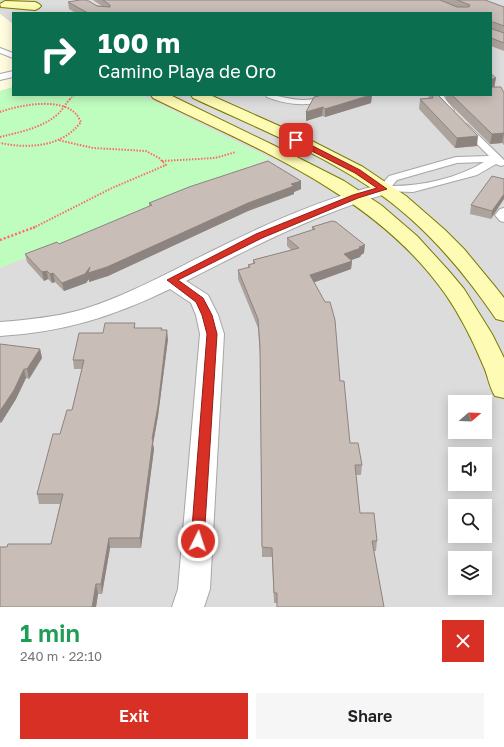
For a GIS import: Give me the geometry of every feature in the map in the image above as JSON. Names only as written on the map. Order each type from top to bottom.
[{"type":"main road","points":[[2,4],[36,6]]},
{"type":"main road","points":[[2,4],[15,12]]},
{"type":"main road","points":[[160,96],[243,136],[332,182],[355,196],[399,231],[439,272],[458,296],[475,324],[490,354],[504,390]]},
{"type":"main road","points":[[200,96],[358,171],[430,227],[474,273],[504,314]]},
{"type":"street","points":[[0,329],[33,327],[96,312],[171,280],[259,236],[355,196],[383,189]]},
{"type":"street","points":[[171,280],[200,300],[207,315],[212,334],[194,588],[188,607]]},
{"type":"lane","points":[[0,50],[12,56]]},
{"type":"lane","points":[[0,77],[12,74]]},
{"type":"lane","points":[[272,96],[283,101],[298,103],[314,103],[337,96]]},
{"type":"lane","points":[[440,96],[441,102],[501,162]]},
{"type":"lane","points":[[383,189],[393,178],[456,160],[501,162]]},
{"type":"lane","points":[[383,189],[413,189],[473,173],[501,162]]},
{"type":"lane","points":[[504,211],[501,215],[504,219]]},
{"type":"path","points":[[0,137],[27,130],[45,122],[61,112],[73,96]]},
{"type":"path","points":[[0,112],[35,104],[64,107],[74,111],[80,116],[81,122],[78,129],[58,140],[17,146],[0,143]]},
{"type":"path","points":[[0,240],[37,226],[112,188],[156,171],[166,165],[159,158],[146,151],[93,148],[58,140]]},
{"type":"path","points":[[162,161],[215,158],[241,149]]},
{"type":"shaded area","points":[[0,0],[504,0],[504,607],[0,607],[0,268],[270,158],[143,96],[492,96],[492,12],[12,12],[12,23],[0,14]]},
{"type":"shaded area","points":[[0,14],[12,23],[12,87],[0,91]]},
{"type":"green space","points":[[12,87],[12,96],[143,96],[270,158],[0,268],[0,91]]},
{"type":"building","points":[[87,0],[97,6],[110,7],[110,5],[103,0],[440,0],[457,7],[469,7],[470,5],[457,0],[485,0],[504,7],[504,26],[492,22],[492,12],[86,12],[68,2]]},
{"type":"building","points":[[492,29],[504,33],[504,43],[492,38]]},
{"type":"building","points":[[492,87],[501,87],[504,93],[504,133],[492,134],[453,96],[492,96]]},
{"type":"building","points":[[368,96],[325,109],[323,107],[306,112],[314,97]]},
{"type":"building","points":[[432,96],[439,96],[478,136],[457,138],[420,99],[433,98]]},
{"type":"building","points":[[268,161],[301,181],[291,184],[294,186],[248,203],[107,267],[88,273],[90,267],[85,274],[62,283],[53,273],[50,274],[47,271],[42,272],[25,254],[57,242],[59,244],[152,205],[149,203],[189,187]]},
{"type":"building","points":[[492,176],[504,179],[504,194],[492,211],[471,205]]},
{"type":"building","points":[[332,221],[336,222],[365,245],[344,254],[352,261],[310,275],[325,302],[330,302],[335,320],[340,381],[344,381],[350,443],[358,443],[362,465],[355,465],[360,513],[374,513],[377,541],[372,541],[384,607],[277,607],[277,593],[274,593],[272,548],[262,547],[260,347],[258,319],[238,270],[250,267],[248,265],[255,263],[253,260],[299,248],[287,238],[315,229],[312,227]]},
{"type":"building","points":[[105,323],[135,323],[134,328],[162,328],[161,330],[167,330],[140,538],[109,538],[101,584],[96,584],[92,607],[0,607],[0,547],[7,547],[8,544],[51,544],[63,494],[37,494],[53,434],[60,434],[67,410],[72,410],[84,360],[73,360],[79,333],[103,333]]},
{"type":"building","points":[[0,344],[40,349],[27,369],[24,369],[14,390],[0,411]]},
{"type":"route","points":[[198,541],[212,334],[207,315],[200,300],[171,280],[259,236],[298,219],[355,196],[383,189],[358,171],[296,140]]}]
